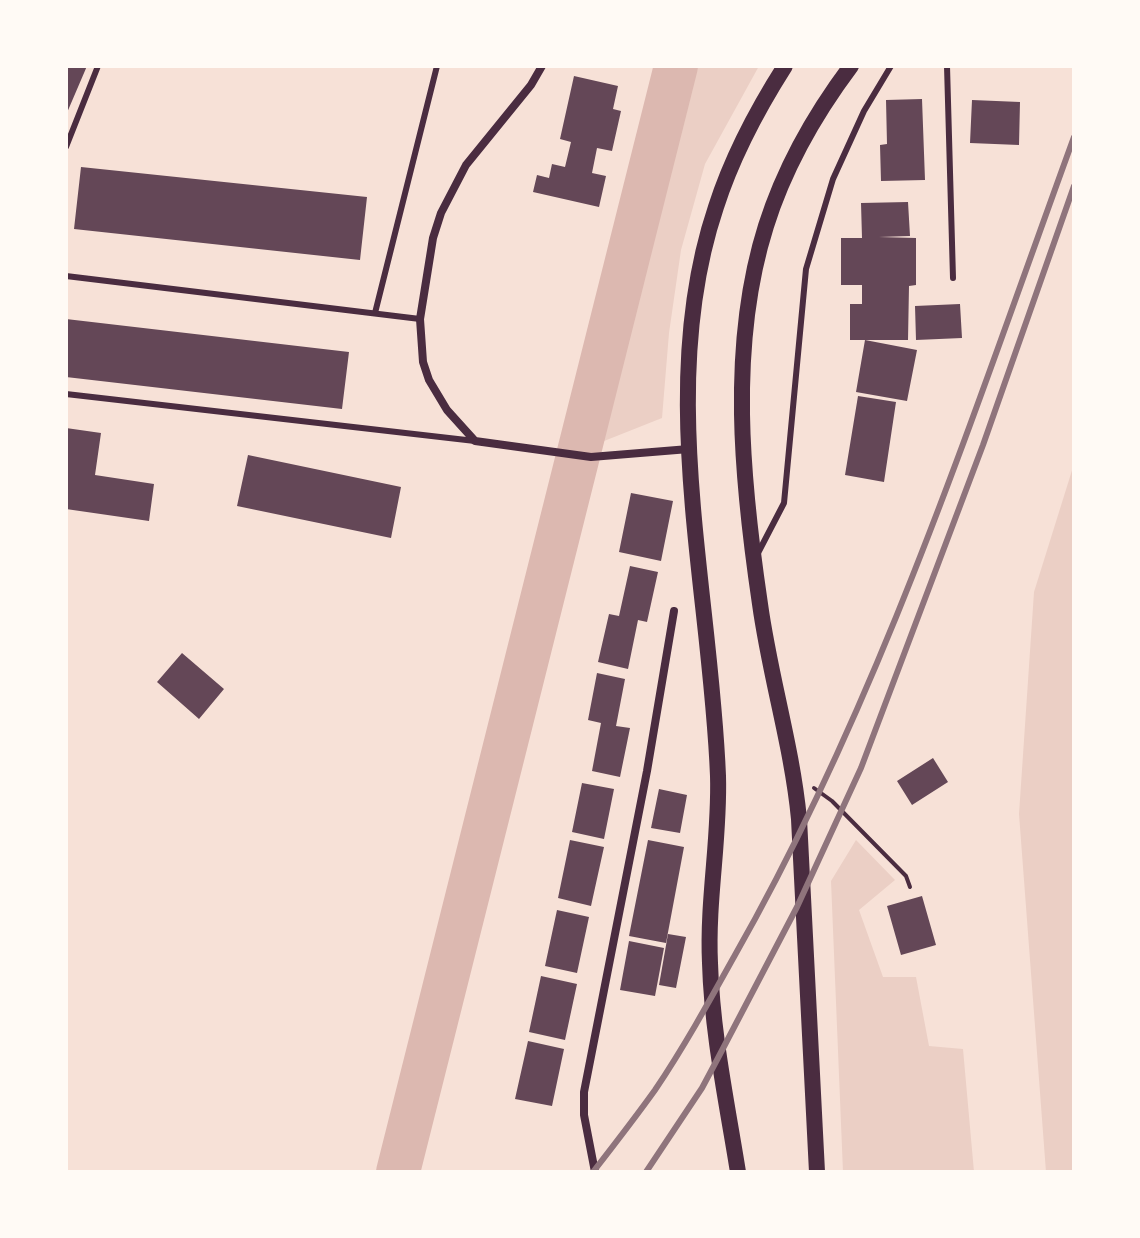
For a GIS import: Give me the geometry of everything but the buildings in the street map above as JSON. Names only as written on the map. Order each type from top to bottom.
[{"type":"main road","points":[[738,1172],[713,1011],[710,962],[718,777],[690,449],[692,319],[703,255],[716,207],[741,143],[785,66]]},
{"type":"main road","points":[[817,1172],[795,779],[760,605],[742,386],[754,271],[766,226],[786,174],[812,124],[851,66]]},
{"type":"street","points":[[542,66],[531,85],[466,165],[450,193],[433,238],[420,319],[423,362],[429,380],[447,410],[475,441],[591,457],[690,449]]},
{"type":"street","points":[[595,1172],[584,1115],[584,1092],[647,771],[674,611]]},
{"type":"lane","points":[[66,147],[98,66]]},
{"type":"lane","points":[[375,313],[437,66]]},
{"type":"lane","points":[[755,560],[784,503],[806,269],[833,179],[864,111],[891,66]]},
{"type":"lane","points":[[947,66],[953,278]]},
{"type":"lane","points":[[66,276],[420,319]]},
{"type":"lane","points":[[66,394],[475,441]]},
{"type":"path","points":[[809,785],[832,801],[885,854],[906,876],[910,887]]},
{"type":"shaded area","points":[[688,66],[759,66],[705,164],[681,250],[669,333],[662,418],[589,447]]},
{"type":"shaded area","points":[[1074,464],[1074,1172],[1046,1172],[1019,814],[1034,592]]},
{"type":"shaded area","points":[[856,840],[895,880],[859,910],[883,977],[916,977],[929,1046],[963,1049],[974,1172],[843,1172],[831,881]]},
{"type":"waterway","points":[[398,1172],[676,66]]},
{"type":"railway","points":[[593,1172],[655,1090],[696,1023],[787,857],[835,758],[921,554],[1074,137]]},
{"type":"railway","points":[[646,1172],[702,1088],[718,1058],[797,907],[861,768],[983,445],[1074,186]]}]
